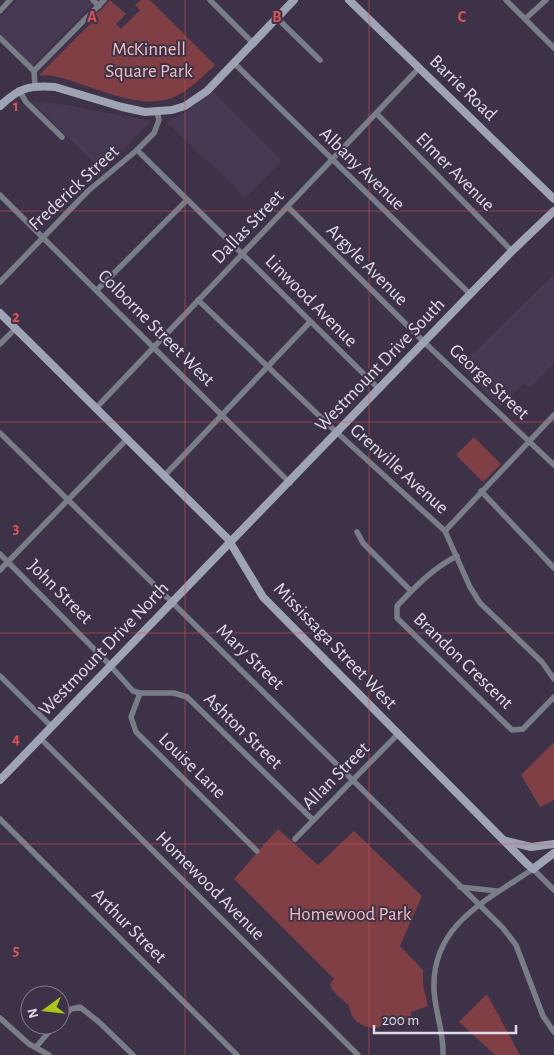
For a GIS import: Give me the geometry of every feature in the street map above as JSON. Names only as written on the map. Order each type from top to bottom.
[{"type":"street","points":[[0,11],[10,0]]},
{"type":"street","points":[[93,0],[99,6]]},
{"type":"street","points":[[34,71],[104,0]]},
{"type":"street","points":[[210,0],[254,44]]},
{"type":"street","points":[[0,106],[18,90],[35,86],[55,87],[122,107],[158,112],[172,110],[197,99],[254,44],[294,0]]},
{"type":"street","name":"Barrie Road","points":[[350,0],[554,199]]},
{"type":"street","points":[[506,0],[554,48]]},
{"type":"street","points":[[525,19],[546,0]]},
{"type":"street","points":[[277,18],[320,60]]},
{"type":"street","points":[[0,38],[34,71],[35,86]]},
{"type":"street","name":"Albany Avenue","points":[[234,64],[470,294]]},
{"type":"street","name":"Dallas Street","points":[[96,407],[288,208],[419,68]]},
{"type":"street","points":[[18,90],[26,102],[62,138]]},
{"type":"street","name":"Frederick Street","points":[[0,282],[88,191],[137,150],[154,133],[158,125],[158,112]]},
{"type":"street","name":"Elmer Avenue","points":[[377,114],[512,251]]},
{"type":"street","name":"Linwood Avenue","points":[[137,150],[379,390]]},
{"type":"street","name":"Colborne Street West","points":[[0,195],[290,483]]},
{"type":"street","points":[[97,290],[187,200]]},
{"type":"street","name":"Argyle Avenue","points":[[288,208],[424,343]]},
{"type":"street","name":"Westmount Drive South","points":[[232,543],[470,294],[554,211]]},
{"type":"street","name":"Grenville Avenue","points":[[198,300],[337,433],[445,531],[470,587],[480,603],[542,662],[554,679]]},
{"type":"street","name":"Mississaga Street West","points":[[0,313],[165,474],[232,543],[263,597],[533,869]]},
{"type":"street","points":[[165,474],[310,322]]},
{"type":"street","points":[[0,344],[16,328]]},
{"type":"street","name":"George Street","points":[[424,343],[530,440],[554,465]]},
{"type":"street","points":[[445,531],[554,415]]},
{"type":"street","name":"Mary Street","points":[[0,433],[503,928],[516,945],[543,1016],[554,1032]]},
{"type":"street","points":[[0,570],[128,438]]},
{"type":"street","points":[[481,491],[554,568]]},
{"type":"street","points":[[358,532],[363,543],[411,591]]},
{"type":"street","name":"Westmount Drive North","points":[[0,780],[110,665],[232,543]]},
{"type":"street","name":"John Street","points":[[0,554],[110,665],[126,685],[140,693]]},
{"type":"street","name":"Brandon Crescent","points":[[457,556],[436,567],[411,591],[397,606],[397,618],[515,731],[521,730],[554,697]]},
{"type":"street","points":[[0,676],[51,726]]},
{"type":"street","name":"Ashton Street","points":[[140,693],[174,693],[187,697],[313,820]]},
{"type":"street","name":"Louise Lane","points":[[140,693],[131,717],[136,732],[257,850]]},
{"type":"street","name":"Allan Street","points":[[296,839],[398,734]]},
{"type":"street","name":"Homewood Avenue","points":[[40,738],[358,1055]]},
{"type":"street","name":"Arthur Street","points":[[0,819],[237,1055]]},
{"type":"street","points":[[504,840],[534,848],[554,844]]},
{"type":"street","points":[[442,1055],[443,1036],[434,992],[434,970],[440,950],[450,933],[478,904],[533,869],[554,853]]},
{"type":"street","points":[[533,869],[554,890]]},
{"type":"street","points":[[460,887],[497,891]]},
{"type":"street","points":[[70,1010],[80,1008],[99,1022],[133,1055]]},
{"type":"street","points":[[0,1018],[28,1044],[49,1055]]},
{"type":"street","points":[[36,1047],[46,1035]]},
{"type":"shaded area","points":[[17,0],[88,0],[93,4],[31,67],[0,35],[0,17]]},
{"type":"shaded area","points":[[213,91],[282,160],[245,198],[167,122],[189,110]]},
{"type":"shaded area","points":[[31,101],[67,105],[151,121],[103,172]]},
{"type":"shaded area","points":[[554,274],[554,364],[530,388],[524,383],[500,407],[460,366]]},
{"type":"green space","name":"McKinnell Square Park","points":[[110,0],[126,14],[116,24],[121,29],[140,10],[135,5],[141,0],[150,0],[215,65],[187,90],[176,96],[163,100],[148,101],[117,96],[56,76],[39,75],[97,17],[93,14],[100,11]]},
{"type":"green space","points":[[474,437],[501,464],[483,482],[456,455]]},
{"type":"green space","points":[[554,742],[554,800],[540,807],[521,775]]},
{"type":"green space","name":"Homewood Park","points":[[278,829],[318,865],[354,831],[422,896],[400,946],[423,970],[423,985],[428,1006],[411,1012],[412,1016],[409,1019],[382,1027],[368,1027],[361,1024],[354,1019],[348,1005],[333,990],[330,984],[334,979],[234,879]]},
{"type":"green space","points":[[487,994],[520,1055],[495,1055],[459,1022]]}]
